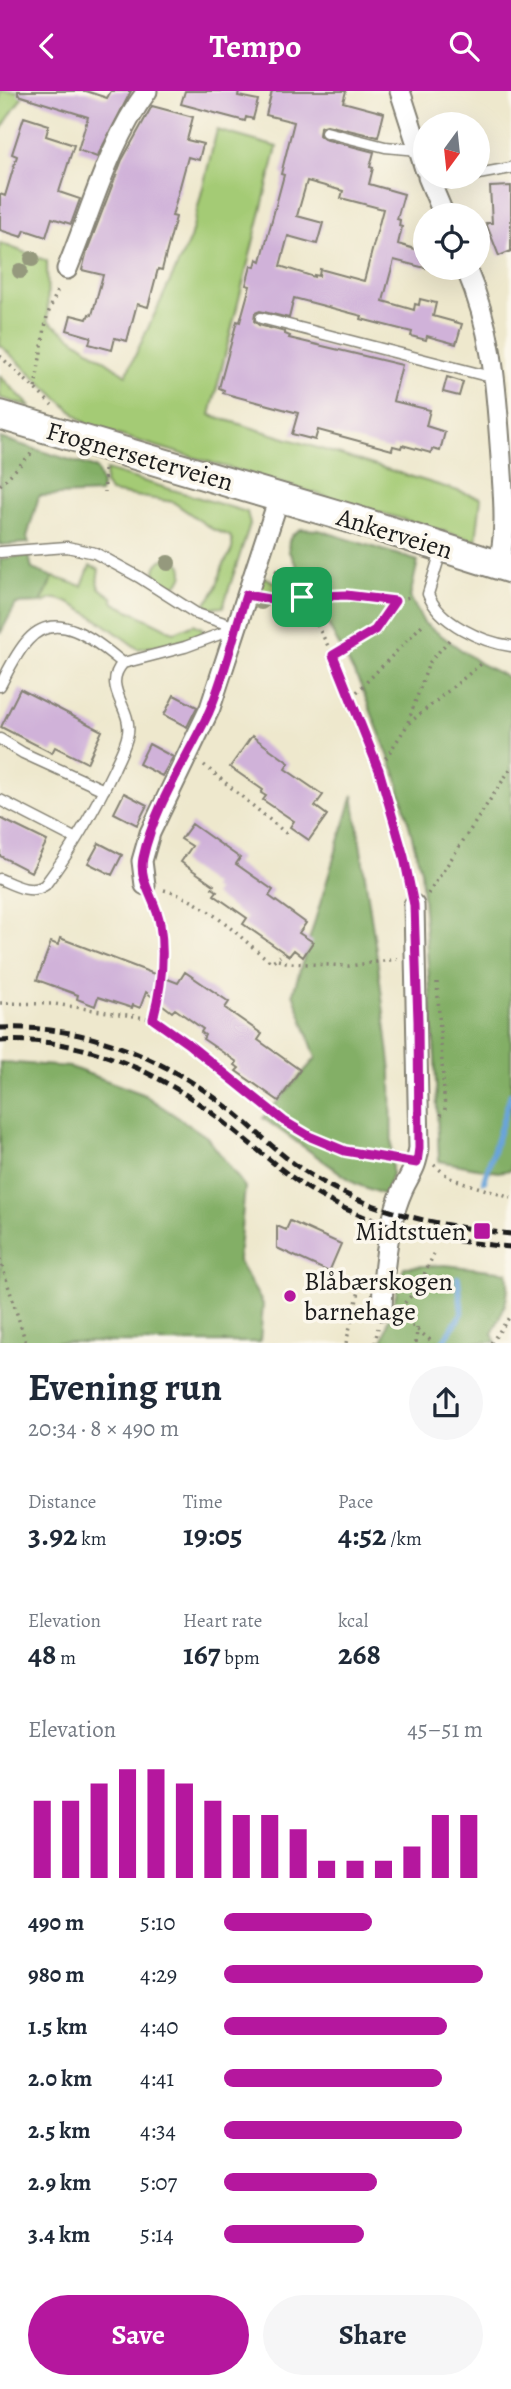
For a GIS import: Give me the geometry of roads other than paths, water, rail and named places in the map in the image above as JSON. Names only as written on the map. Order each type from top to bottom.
[{"type":"main road","name":"Frognerseterveien","points":[[0,415],[279,498]]},
{"type":"main road","name":"Ankerveien","points":[[279,498],[505,567]]},
{"type":"street","points":[[67,269],[110,156],[122,130],[147,91]]},
{"type":"street","points":[[400,91],[413,134]]},
{"type":"street","points":[[471,280],[484,314],[496,378],[505,567]]},
{"type":"street","points":[[145,885],[142,861],[150,833],[210,708],[279,498]]},
{"type":"street","points":[[387,1310],[389,1235],[403,1189],[424,1162],[419,1148],[414,905]]},
{"type":"lane","points":[[326,132],[385,147],[413,150]]},
{"type":"lane","points":[[490,172],[511,168]]},
{"type":"lane","points":[[261,318],[496,378]]},
{"type":"lane","points":[[0,552],[67,547],[94,553],[139,576],[197,614],[236,627]]},
{"type":"lane","points":[[442,548],[428,594],[436,611],[475,636],[494,644],[511,646]]},
{"type":"lane","points":[[0,686],[30,638],[57,626],[88,637],[123,663]]},
{"type":"lane","points":[[0,879],[30,890],[41,888],[76,839],[104,790],[121,754],[128,731],[127,719],[114,688],[115,675],[123,663],[185,647],[236,627]]},
{"type":"lane","points":[[0,739],[23,753],[104,790]]},
{"type":"lane","points":[[0,800],[76,839]]},
{"type":"waterway","points":[[484,1181],[511,1094]]},
{"type":"waterway","points":[[442,1343],[462,1313],[458,1278]]},
{"type":"railway","points":[[0,1028],[63,1032],[123,1048],[151,1060],[206,1091],[288,1159],[309,1174],[356,1199],[432,1222],[511,1234]]},
{"type":"railway","points":[[0,1041],[31,1041],[91,1051],[148,1073],[200,1105],[317,1194],[363,1216],[436,1237],[511,1247]]},
{"type":"place","name":"Midtstuen","points":[[482,1231]]},
{"type":"place","name":"Blåbærskogen barnehage","points":[[290,1296]]}]
